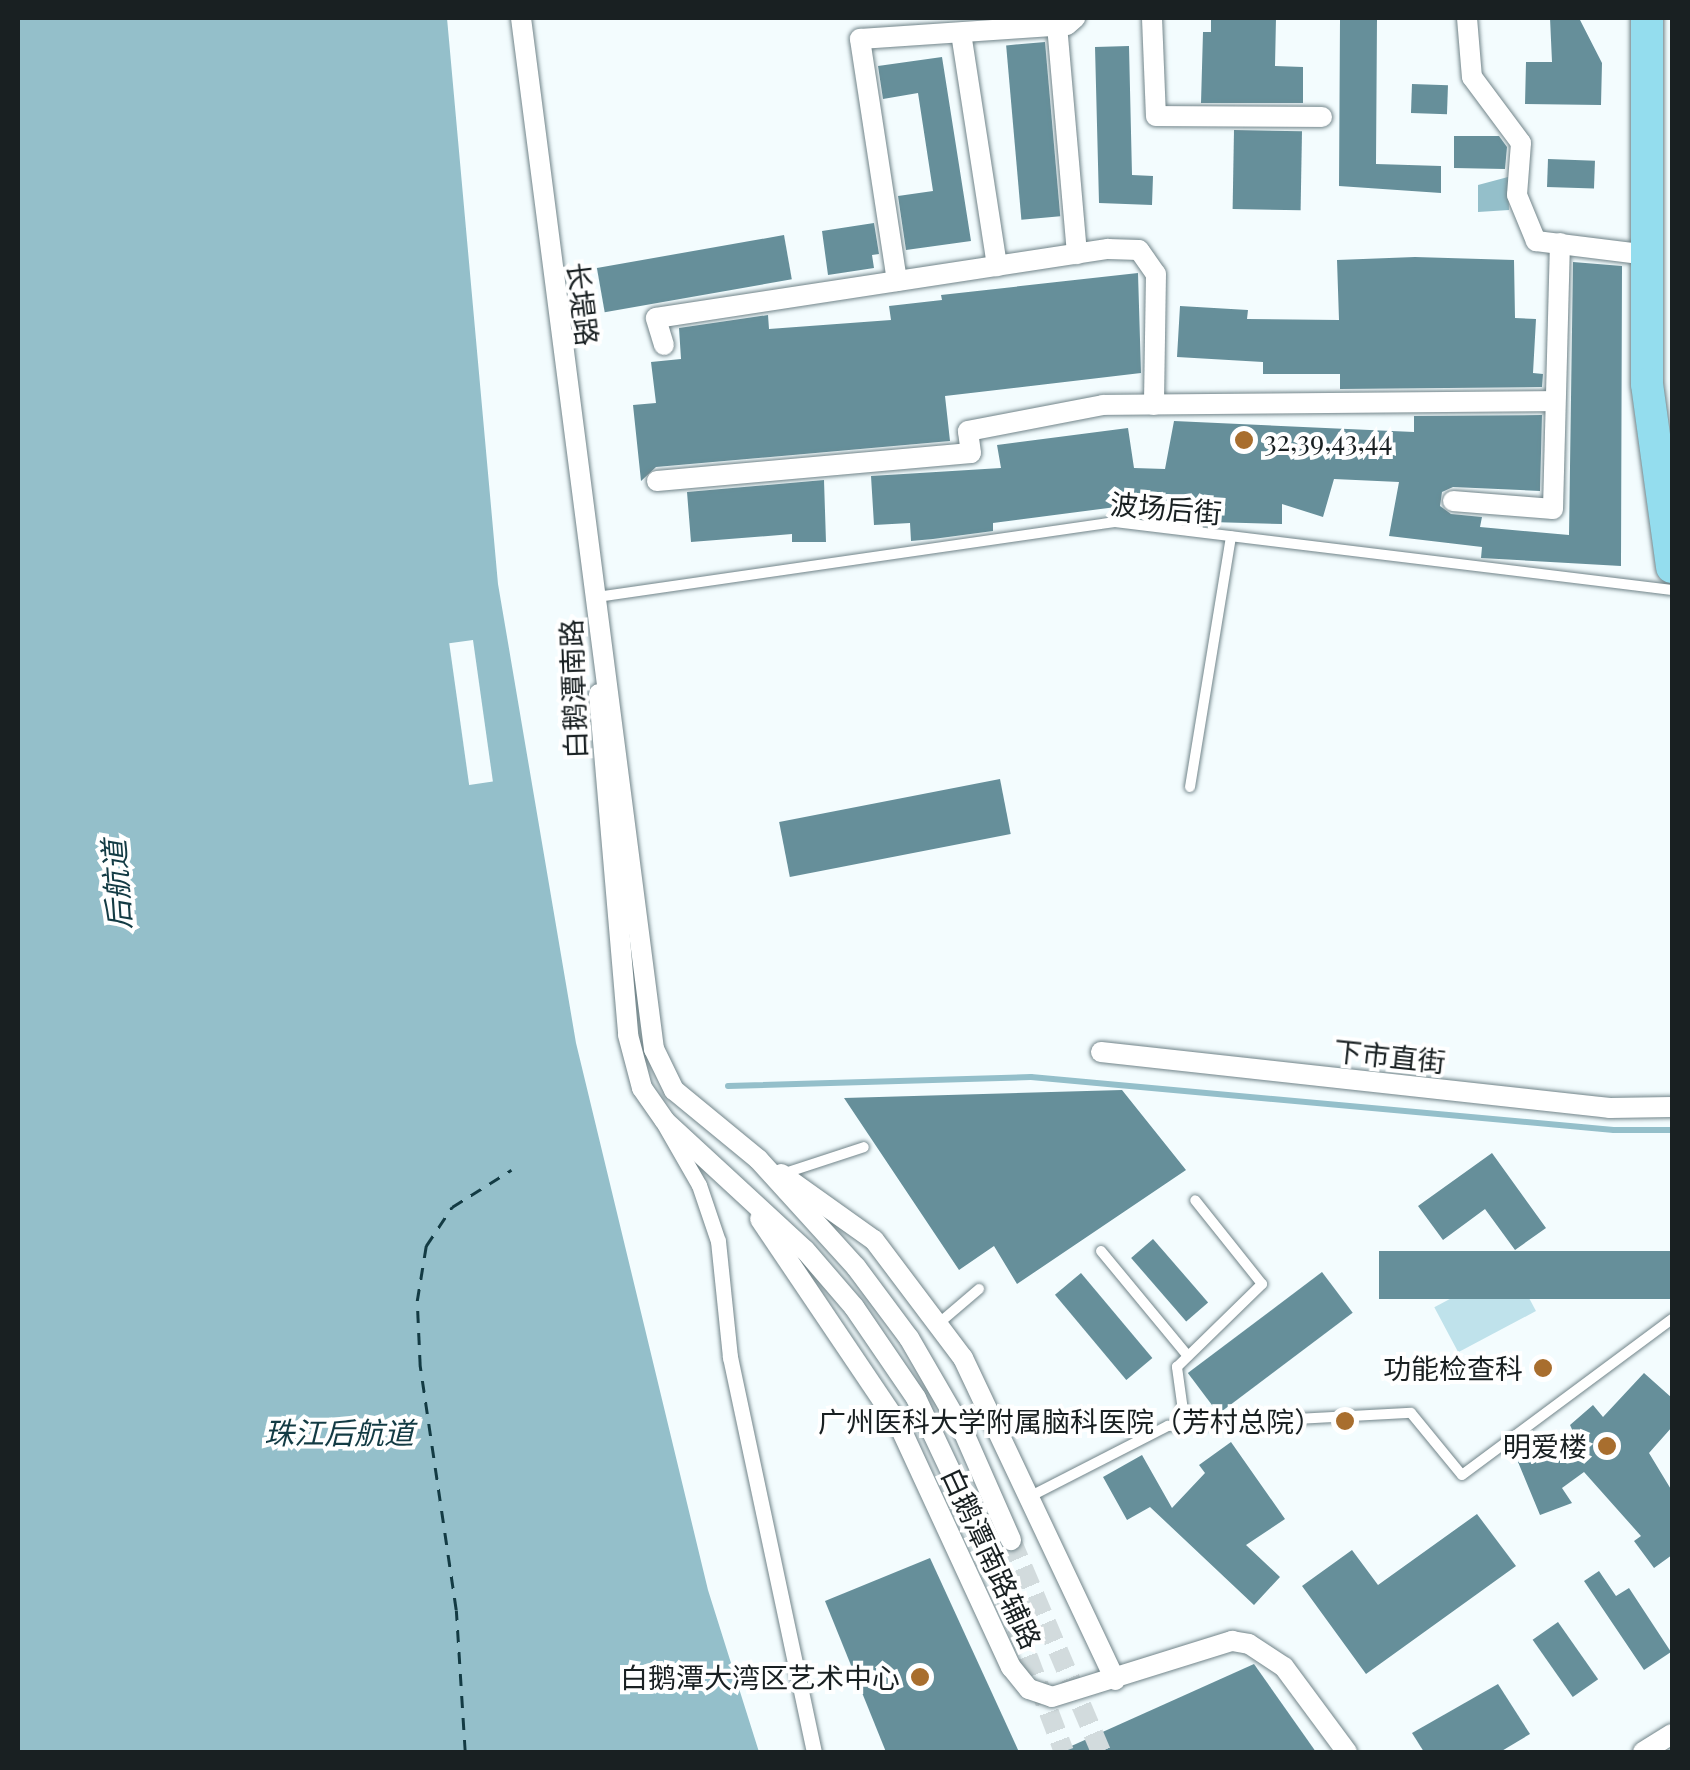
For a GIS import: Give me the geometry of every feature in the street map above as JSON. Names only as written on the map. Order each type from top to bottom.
[{"type":"main road","points":[[1647,18],[1648,384],[1672,567]]},
{"type":"street","name":"长堤路","points":[[521,18],[597,598]]},
{"type":"street","points":[[1152,18],[1156,116],[1322,118]]},
{"type":"street","points":[[1468,18],[1472,77],[1521,142],[1517,195],[1525,226],[1536,241],[1648,255]]},
{"type":"street","points":[[897,281],[860,40],[1066,22],[1076,254]]},
{"type":"street","points":[[962,33],[997,266]]},
{"type":"street","points":[[1454,501],[1553,509],[1560,244]]},
{"type":"street","points":[[664,345],[656,318],[1076,254],[1139,250],[1151,260],[1154,405]]},
{"type":"street","points":[[658,481],[971,453],[968,431],[1103,405],[1554,401]]},
{"type":"street","name":"白鹅潭南路","points":[[597,598],[599,718],[628,1035],[642,1088],[659,1113],[805,1250],[864,1322],[916,1398],[984,1544]]},
{"type":"street","name":"白鹅潭南路","points":[[597,598],[654,1049],[674,1090],[758,1160],[856,1267],[910,1338],[964,1433],[1011,1540]]},
{"type":"street","name":"下市直街","points":[[1101,1052],[1610,1108],[1672,1107]]},
{"type":"street","points":[[659,1113],[699,1185],[718,1241],[730,1357],[814,1752]]},
{"type":"street","name":"白鹅潭南路辅路","points":[[736,1185],[899,1425],[1011,1667],[1029,1689],[1052,1697],[1115,1680],[992,1412],[938,1324],[874,1240],[758,1160]]},
{"type":"street","points":[[1115,1680],[1232,1641],[1249,1644],[1284,1667],[1347,1752]]},
{"type":"street","points":[[1643,1752],[1672,1734]]},
{"type":"lane","name":"波场后街","points":[[597,598],[1114,522],[1672,590]]},
{"type":"lane","points":[[1190,787],[1231,536]]},
{"type":"lane","points":[[782,1174],[864,1147]]},
{"type":"lane","points":[[1185,1425],[1177,1368],[1262,1284],[1195,1200]]},
{"type":"lane","points":[[1101,1251],[1188,1356]]},
{"type":"lane","points":[[938,1324],[980,1289]]},
{"type":"lane","points":[[1032,1496],[1168,1426],[1412,1413],[1462,1475],[1672,1319]]},
{"type":"shaded area","points":[[1512,1266],[1536,1311],[1458,1352],[1434,1307]]},
{"type":"water","name":"珠江后航道","points":[[18,18],[447,18],[498,584],[576,1043],[708,1590],[759,1752],[18,1752]]},
{"type":"water","points":[[1508,177],[1509,210],[1478,212],[1478,185]]},
{"type":"pier","points":[[473,640],[493,782],[469,785],[449,643]]},
{"type":"building","points":[[1211,18],[1276,18],[1275,66],[1303,67],[1303,103],[1201,103],[1203,32],[1211,32]]},
{"type":"building","points":[[1340,18],[1377,18],[1376,164],[1441,166],[1441,193],[1339,186]]},
{"type":"building","points":[[1550,18],[1579,18],[1602,63],[1601,105],[1525,104],[1526,62],[1552,62]]},
{"type":"building","points":[[1045,42],[1060,216],[1021,220],[1006,45]]},
{"type":"building","points":[[1129,46],[1132,175],[1153,176],[1152,205],[1099,203],[1095,47]]},
{"type":"building","points":[[942,57],[971,241],[906,250],[898,196],[933,191],[918,93],[883,99],[878,66]]},
{"type":"building","points":[[1412,84],[1448,85],[1447,114],[1411,113]]},
{"type":"building","points":[[1234,130],[1302,131],[1301,210],[1233,209]]},
{"type":"building","points":[[1454,136],[1499,136],[1507,147],[1505,169],[1454,168]]},
{"type":"building","points":[[1548,159],[1595,161],[1594,189],[1547,187]]},
{"type":"building","points":[[874,223],[879,254],[872,255],[874,268],[828,275],[822,231]]},
{"type":"building","points":[[784,235],[792,279],[605,312],[597,268]]},
{"type":"building","points":[[1337,260],[1514,260],[1515,318],[1536,319],[1533,373],[1543,374],[1542,387],[1340,389],[1340,374],[1263,374],[1263,362],[1177,357],[1180,306],[1248,310],[1247,319],[1339,320]]},
{"type":"building","points":[[1573,262],[1622,266],[1621,566],[1481,558],[1482,547],[1389,536],[1399,482],[1334,479],[1323,517],[1282,504],[1282,524],[1211,522],[1212,509],[1139,504],[993,523],[993,531],[911,541],[910,523],[874,525],[871,476],[1001,468],[997,445],[1128,428],[1134,468],[1165,469],[1174,421],[1414,432],[1414,416],[1542,415],[1540,491],[1453,487],[1442,492],[1440,506],[1451,514],[1482,517],[1480,527],[1569,535]]},
{"type":"building","points":[[1138,273],[1141,373],[945,396],[950,441],[656,467],[641,481],[633,405],[656,403],[651,362],[681,359],[679,328],[768,315],[769,329],[891,320],[889,306],[942,300],[941,295]]},
{"type":"building","points":[[824,480],[826,542],[792,542],[792,534],[691,542],[687,492]]},
{"type":"building","points":[[1000,779],[1011,834],[790,877],[779,822]]},
{"type":"building","points":[[1122,1090],[1186,1170],[1017,1284],[994,1246],[959,1270],[844,1098]]},
{"type":"building","points":[[1492,1153],[1546,1228],[1515,1250],[1485,1209],[1443,1240],[1418,1206]]},
{"type":"building","points":[[1153,1239],[1208,1302],[1186,1321],[1131,1258]]},
{"type":"building","points":[[1379,1251],[1672,1251],[1672,1299],[1379,1299]]},
{"type":"building","points":[[1322,1272],[1353,1313],[1219,1414],[1188,1373]]},
{"type":"building","points":[[1081,1273],[1152,1358],[1126,1380],[1055,1295]]},
{"type":"building","name":"明爱楼","points":[[1644,1373],[1672,1398],[1672,1427],[1649,1453],[1672,1491],[1672,1555],[1654,1568],[1634,1541],[1641,1536],[1584,1472],[1562,1488],[1572,1503],[1540,1515],[1518,1462],[1576,1438],[1570,1425],[1593,1405],[1603,1417]]},
{"type":"building","points":[[1231,1442],[1285,1519],[1246,1545],[1280,1577],[1254,1605],[1150,1507],[1127,1520],[1103,1477],[1142,1455],[1172,1508],[1205,1473],[1199,1465]]},
{"type":"building","points":[[1477,1514],[1516,1566],[1366,1674],[1302,1586],[1352,1550],[1378,1585]]},
{"type":"building","name":"白鹅潭大湾区艺术中心","points":[[930,1558],[1019,1752],[886,1752],[825,1601]]},
{"type":"building","points":[[1599,1571],[1616,1596],[1629,1588],[1671,1652],[1644,1670],[1584,1581]]},
{"type":"building","points":[[1558,1622],[1598,1679],[1573,1697],[1533,1640]]},
{"type":"building","points":[[1254,1664],[1316,1752],[1058,1752]]},
{"type":"building","points":[[1498,1684],[1530,1734],[1500,1752],[1424,1752],[1412,1733]]},
{"type":"waterway","points":[[728,1086],[1031,1077],[1614,1130],[1672,1130]]},
{"type":"ferry route","points":[[465,1752],[456,1610],[420,1367],[417,1301],[426,1246],[452,1207],[511,1170]]},
{"type":"tunnel","points":[[1011,1540],[1101,1752]]},
{"type":"tunnel","points":[[985,1544],[1064,1752]]},
{"type":"place","name":"32,39,43,44","points":[[1244,440]]},
{"type":"place","name":"功能检查科","points":[[1543,1368]]},
{"type":"place","name":"广州医科大学附属脑科医院（芳村总院）","points":[[1345,1421]]},
{"type":"place","name":"明爱楼","points":[[1607,1446]]},
{"type":"place","name":"白鹅潭大湾区艺术中心","points":[[920,1677]]},
{"type":"water label","name":"后航道","points":[[116,885]]}]
